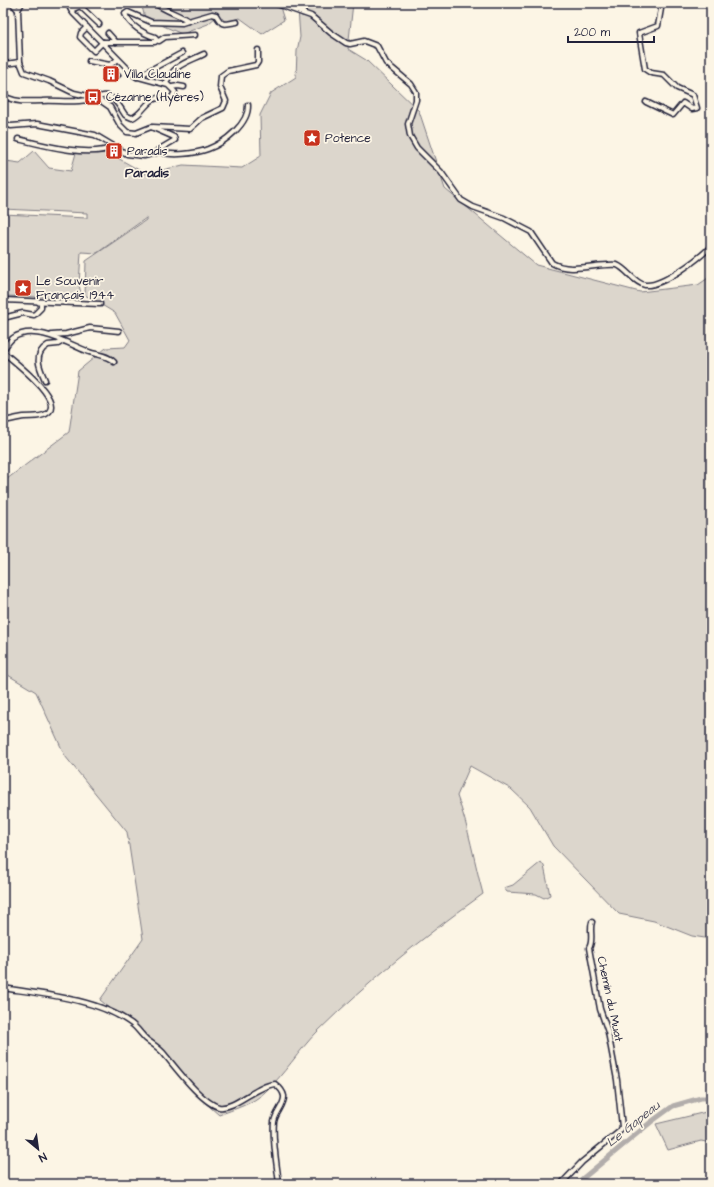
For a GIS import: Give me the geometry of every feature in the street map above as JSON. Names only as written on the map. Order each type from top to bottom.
[{"type":"street","points":[[12,3],[18,10]]},
{"type":"street","points":[[22,3],[18,10],[20,62],[22,69],[27,74],[50,81],[74,93],[97,98],[110,108],[120,126],[127,132],[136,133],[151,127],[190,129],[202,118],[224,106],[225,98],[219,83],[222,74],[228,71],[256,65],[258,62],[258,50]]},
{"type":"street","points":[[67,3],[71,10],[103,42],[117,60],[137,78],[166,84],[172,87],[175,92],[172,98],[153,99],[143,110],[132,118],[125,115],[112,98],[103,95],[97,98]]},
{"type":"street","points":[[155,3],[162,9],[184,17],[188,21]]},
{"type":"street","points":[[274,3],[313,18],[331,33],[346,42],[364,41],[377,46],[386,63],[411,84],[416,92],[416,100],[408,124],[410,136],[417,148],[441,172],[461,200],[481,211],[504,218],[530,232],[534,235],[552,263],[572,268],[617,265],[640,283],[652,284],[692,263],[711,246]]},
{"type":"street","points":[[302,3],[303,13]]},
{"type":"street","points":[[646,102],[673,115],[684,103],[692,109],[697,108],[693,95],[677,88],[664,76],[651,73],[645,69],[639,33],[658,26],[662,3]]},
{"type":"street","points":[[71,10],[82,5],[99,24]]},
{"type":"street","points":[[156,40],[155,37],[140,31],[127,19],[125,14],[130,12],[151,22],[182,23],[212,14],[216,15],[219,23],[222,24],[237,22]]},
{"type":"street","points":[[87,27],[81,33],[80,37],[94,51],[103,42],[155,42],[156,40],[159,41],[165,37],[195,35]]},
{"type":"street","points":[[108,33],[116,42]]},
{"type":"street","points":[[137,78],[182,53]]},
{"type":"street","points":[[166,84],[170,73],[174,69],[204,54]]},
{"type":"street","points":[[89,61],[110,64],[117,60]]},
{"type":"street","points":[[3,70],[5,69],[4,62],[20,62]]},
{"type":"street","points":[[105,64],[118,75]]},
{"type":"street","points":[[172,87],[184,87]]},
{"type":"street","points":[[8,98],[25,102],[43,100],[71,102],[87,100],[88,96]]},
{"type":"street","points":[[3,123],[11,126],[36,124],[95,135],[127,154],[144,156],[159,152],[194,152],[214,146],[237,128],[244,120],[248,105]]},
{"type":"street","points":[[151,127],[175,138],[174,141],[158,150],[159,152]]},
{"type":"street","points":[[18,139],[84,151],[102,151],[113,147]]},
{"type":"street","points":[[3,300],[100,304]]},
{"type":"street","points":[[3,318],[23,313],[34,315],[41,308],[37,301]]},
{"type":"street","points":[[50,336],[90,328],[119,331]]},
{"type":"street","points":[[3,421],[23,417],[40,416],[48,412],[51,406],[51,401],[40,385],[3,351],[13,338],[32,333],[50,336],[97,356],[109,357],[114,362]]},
{"type":"street","points":[[45,380],[38,365],[40,353],[48,345],[58,344],[63,341]]},
{"type":"street","name":"Chemin du Muat","points":[[561,1184],[582,1162],[620,1131],[621,1111],[617,1080],[608,1032],[600,1009],[589,948],[591,945],[590,927],[592,922]]},
{"type":"street","points":[[3,988],[88,1004],[113,1012],[130,1023],[165,1054],[180,1074],[213,1104],[221,1108],[232,1104],[254,1091],[275,1084],[280,1088],[284,1097],[274,1122],[279,1184]]},
{"type":"shaded area","points":[[141,3],[283,3],[280,7],[284,20],[262,34],[240,18],[226,22],[217,16],[208,24],[182,34],[145,18]]},
{"type":"shaded area","points":[[283,3],[353,3],[348,49],[366,60],[419,111],[445,189],[536,265],[640,292],[698,285],[711,276],[711,939],[692,936],[654,921],[619,914],[553,846],[530,807],[511,789],[470,766],[457,796],[468,832],[483,894],[439,926],[356,995],[317,1032],[279,1078],[260,1096],[243,1106],[219,1115],[200,1098],[197,1089],[176,1067],[167,1054],[100,1000],[143,939],[127,832],[65,756],[36,692],[3,672],[3,482],[69,432],[78,371],[106,348],[125,347],[130,340],[115,313],[85,295],[86,261],[146,220],[146,218],[97,253],[81,252],[79,285],[82,298],[3,296],[3,214],[87,218],[87,213],[3,209],[3,179],[6,161],[20,163],[34,151],[49,168],[71,171],[76,153],[107,152],[146,174],[183,165],[242,168],[261,156],[260,115],[271,93],[296,77],[297,51],[300,37],[298,9]]},
{"type":"shaded area","points":[[541,862],[544,866],[550,895],[544,898],[536,894],[507,892],[504,888],[513,885]]},
{"type":"shaded area","points":[[711,1112],[711,1143],[701,1141],[668,1150],[656,1124]]},
{"type":"waterway","name":"Le Gapeau","points":[[576,1184],[651,1122],[673,1106],[701,1098],[711,1098]]},
{"type":"place","name":"Villa Claudine","points":[[111,74]]},
{"type":"place","name":"Cézanne (Hyères)","points":[[93,97]]},
{"type":"place","name":"Potence","points":[[312,138]]},
{"type":"place","name":"Paradis","points":[[114,151]]},
{"type":"place","name":"Le Souvenir Français 1944","points":[[23,288]]},
{"type":"district","name":"Paradis","points":[[147,173]]}]
